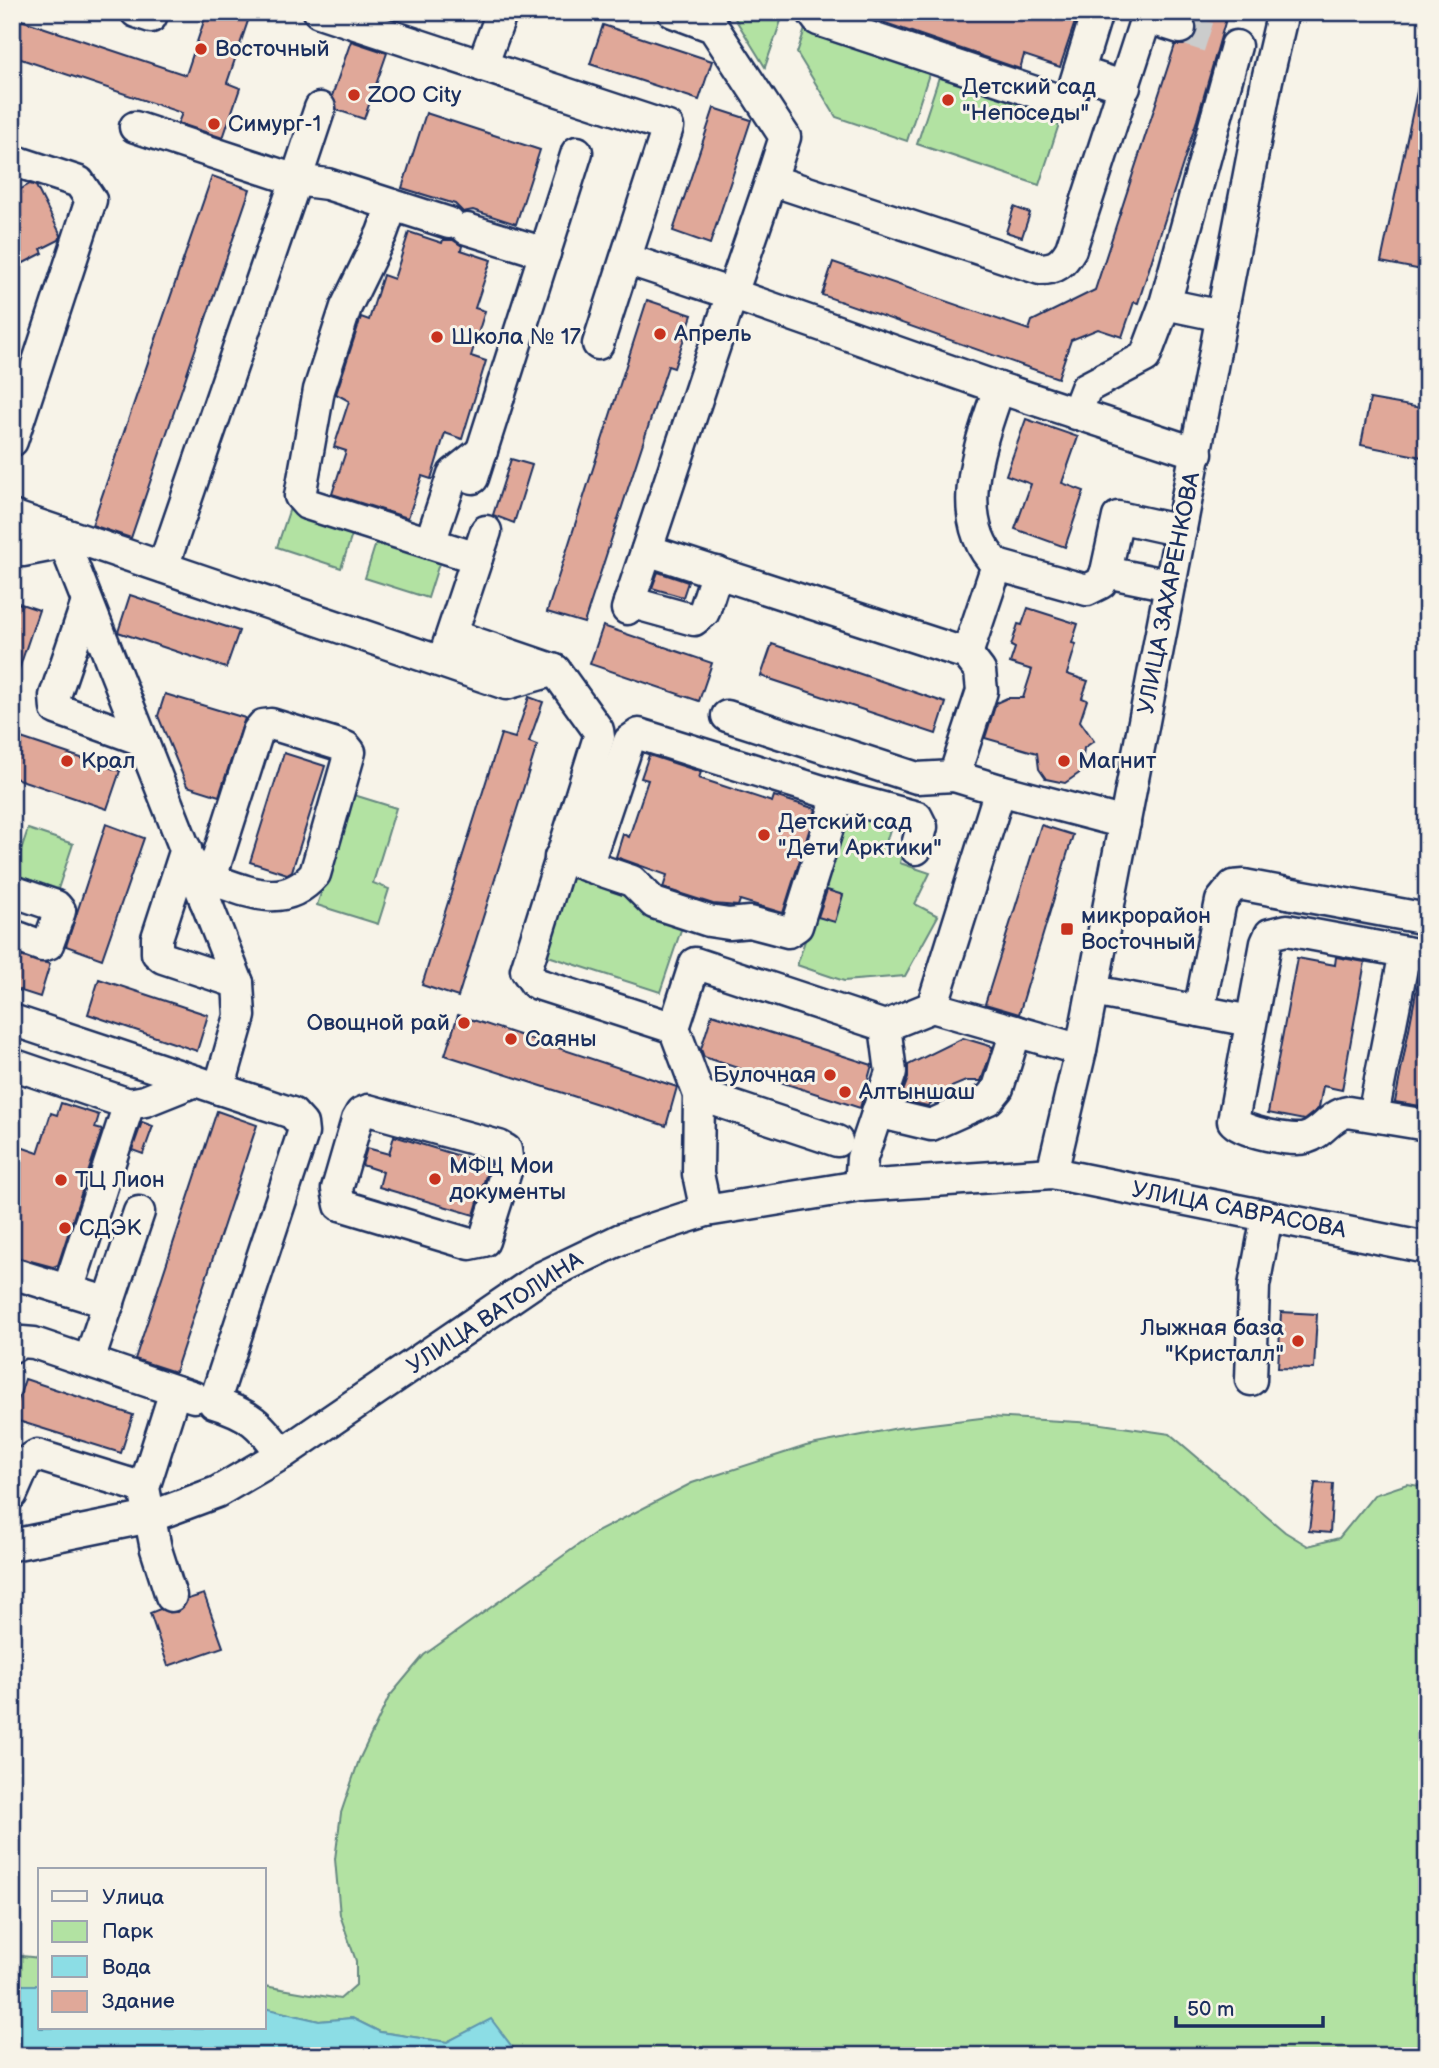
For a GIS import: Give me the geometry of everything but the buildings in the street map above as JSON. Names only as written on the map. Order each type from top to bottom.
[{"type":"street","points":[[136,12],[151,17],[153,12]]},
{"type":"street","points":[[319,12],[668,127],[598,344]]},
{"type":"street","points":[[482,66],[502,12]]},
{"type":"street","points":[[673,12],[713,27],[785,138],[628,605],[694,620],[704,612],[717,572]]},
{"type":"street","points":[[812,12],[818,20],[1059,100],[1069,96],[1097,12]]},
{"type":"street","name":"УЛИЦА ЗАХАРЕНКОВА","points":[[1052,1173],[1093,991],[1272,55],[1283,12]]},
{"type":"street","points":[[771,180],[1040,269],[1052,269],[1064,262],[1071,249],[1148,15],[1180,29]]},
{"type":"street","points":[[1076,414],[1086,387],[1145,357],[1165,304],[1229,44],[1272,55]]},
{"type":"street","points":[[1079,72],[1125,87]]},
{"type":"street","points":[[163,567],[320,108]]},
{"type":"street","points":[[135,127],[296,180],[327,184],[545,253]]},
{"type":"street","points":[[430,543],[453,474],[477,464],[577,152]]},
{"type":"street","points":[[12,160],[79,182],[91,200],[12,441]]},
{"type":"street","points":[[392,205],[382,233],[346,307],[322,380],[300,496],[307,504],[430,543],[481,544],[447,648]]},
{"type":"street","points":[[626,258],[999,388],[1197,453]]},
{"type":"street","points":[[1165,304],[1222,316]]},
{"type":"street","points":[[999,388],[975,458],[972,478],[977,534],[982,547],[998,565],[1087,590],[1101,583],[1106,572],[1118,517],[1181,531]]},
{"type":"street","points":[[12,516],[62,538],[447,648],[555,670],[598,730],[599,737],[574,861]]},
{"type":"street","points":[[12,550],[23,551],[62,538]]},
{"type":"street","points":[[12,1064],[129,1104],[145,1101],[207,1085],[240,1016],[239,984],[199,875],[62,538]]},
{"type":"street","points":[[647,550],[967,654],[980,671],[982,691],[954,776]]},
{"type":"street","points":[[967,654],[998,565]]},
{"type":"street","points":[[1106,572],[1170,585]]},
{"type":"street","points":[[88,602],[55,696],[56,709],[142,740]]},
{"type":"street","points":[[727,716],[917,778],[954,776],[1125,823]]},
{"type":"street","points":[[199,875],[279,897],[308,882],[315,874],[351,752],[346,747],[271,724],[263,725],[258,730],[199,875],[157,938],[157,953],[163,958],[239,984]]},
{"type":"street","points":[[674,1028],[535,984],[529,979],[526,963],[629,741],[634,736],[646,734],[838,796],[917,817],[922,827],[916,849]]},
{"type":"street","points":[[769,773],[781,734]]},
{"type":"street","points":[[932,1007],[1000,790]]},
{"type":"street","points":[[574,861],[632,881],[654,903],[709,921],[729,924],[750,922],[783,932],[793,930],[838,796]]},
{"type":"street","points":[[1199,1011],[1221,901],[1225,891],[1233,886],[1244,885],[1427,919]]},
{"type":"street","points":[[12,891],[56,906],[60,911],[48,944],[42,946],[12,936]]},
{"type":"street","points":[[706,1211],[698,1174],[699,1095],[674,1028],[709,921]]},
{"type":"street","points":[[1373,1115],[1416,954],[1287,930],[1270,934],[1233,1112],[1233,1121],[1238,1128],[1305,1139],[1339,1113],[1373,1115],[1427,1125]]},
{"type":"street","points":[[695,963],[886,1026],[932,1007],[1081,1050]]},
{"type":"street","points":[[1093,991],[1250,1021]]},
{"type":"street","points":[[12,1020],[292,1113],[302,1124],[303,1130],[214,1403]]},
{"type":"street","points":[[860,1186],[862,1158],[891,1072],[886,1026]]},
{"type":"street","points":[[877,1112],[931,1125],[989,1099],[999,1088],[1016,1031]]},
{"type":"street","points":[[699,1095],[837,1141]]},
{"type":"street","points":[[68,1290],[129,1104]]},
{"type":"street","points":[[368,1110],[487,1142],[506,1150],[508,1165],[484,1241],[470,1244],[340,1205],[337,1189],[350,1145],[361,1113],[368,1110]]},
{"type":"street","points":[[303,1130],[350,1145]]},
{"type":"street","name":"УЛИЦА ВАТОЛИНА","points":[[12,1545],[150,1517],[217,1492],[282,1454],[540,1278],[579,1257],[633,1234],[706,1211],[860,1186],[1052,1173]]},
{"type":"street","name":"УЛИЦА САВРАСОВА","points":[[1052,1173],[1427,1248]]},
{"type":"street","points":[[89,1361],[139,1212]]},
{"type":"street","points":[[1251,1380],[1254,1286],[1266,1216]]},
{"type":"street","points":[[12,1272],[109,1303]]},
{"type":"street","points":[[12,1347],[22,1342],[34,1343],[243,1412],[255,1420],[282,1454]]},
{"type":"street","points":[[171,1597],[144,1488],[175,1391]]},
{"type":"street","points":[[12,1494],[26,1462],[37,1455],[144,1488]]},
{"type":"green space","points":[[731,12],[784,12],[765,67]]},
{"type":"green space","points":[[806,26],[931,68],[907,141],[836,117],[797,53]]},
{"type":"green space","points":[[941,71],[1063,112],[1039,185],[917,144]]},
{"type":"green space","points":[[291,505],[355,526],[341,568],[277,547]]},
{"type":"green space","points":[[379,533],[442,554],[428,598],[365,578]]},
{"type":"green space","points":[[354,795],[396,808],[373,883],[389,889],[378,924],[317,905]]},
{"type":"green space","points":[[848,810],[892,823],[884,849],[902,854],[900,863],[930,873],[915,904],[938,916],[905,976],[844,981],[797,965]]},
{"type":"green space","points":[[28,829],[73,844],[58,889],[13,874]]},
{"type":"green space","points":[[569,874],[599,876],[682,927],[660,992],[542,954]]},
{"type":"green space","points":[[989,1417],[1095,1423],[1170,1434],[1285,1532],[1308,1546],[1339,1538],[1374,1495],[1407,1484],[1427,1487],[1427,2056],[519,2056],[491,2020],[447,2042],[380,2032],[352,2018],[319,2021],[266,2008],[266,1986],[340,1999],[356,1985],[356,1961],[340,1915],[335,1859],[341,1813],[359,1760],[389,1697],[424,1655],[595,1533],[692,1483],[806,1446],[898,1428]]},
{"type":"green space","points":[[12,1955],[38,1958],[38,1985],[12,1985]]},
{"type":"water","points":[[12,1985],[38,1985],[38,2030],[266,2030],[266,2008],[319,2021],[352,2018],[380,2032],[447,2042],[491,2019],[519,2056],[12,2056]]},
{"type":"tunnel","points":[[1180,28],[1223,42]]},
{"type":"place","name":"Восточный","points":[[201,49]]},
{"type":"place","name":"ZOO City","points":[[354,95]]},
{"type":"place","name":"Детский сад \"Непоседы\"","points":[[948,100]]},
{"type":"place","name":"Симург-1","points":[[214,124]]},
{"type":"place","name":"Апрель","points":[[660,334]]},
{"type":"place","name":"Школа № 17","points":[[437,337]]},
{"type":"place","name":"Крал","points":[[67,761]]},
{"type":"place","name":"Магнит","points":[[1064,761]]},
{"type":"place","name":"Детский сад \"Дети Арктики\"","points":[[764,835]]},
{"type":"place","name":"микрорайон Восточный","points":[[1067,929]]},
{"type":"place","name":"Овощной рай","points":[[464,1023]]},
{"type":"place","name":"Саяны","points":[[511,1039]]},
{"type":"place","name":"Булочная","points":[[830,1075]]},
{"type":"place","name":"Алтыншаш","points":[[845,1092]]},
{"type":"place","name":"МФЦ Мои документы","points":[[435,1179]]},
{"type":"place","name":"ТЦ Лион","points":[[61,1180]]},
{"type":"place","name":"СДЭК","points":[[65,1228]]},
{"type":"place","name":"Лыжная база \"Кристалл\"","points":[[1298,1341]]}]
